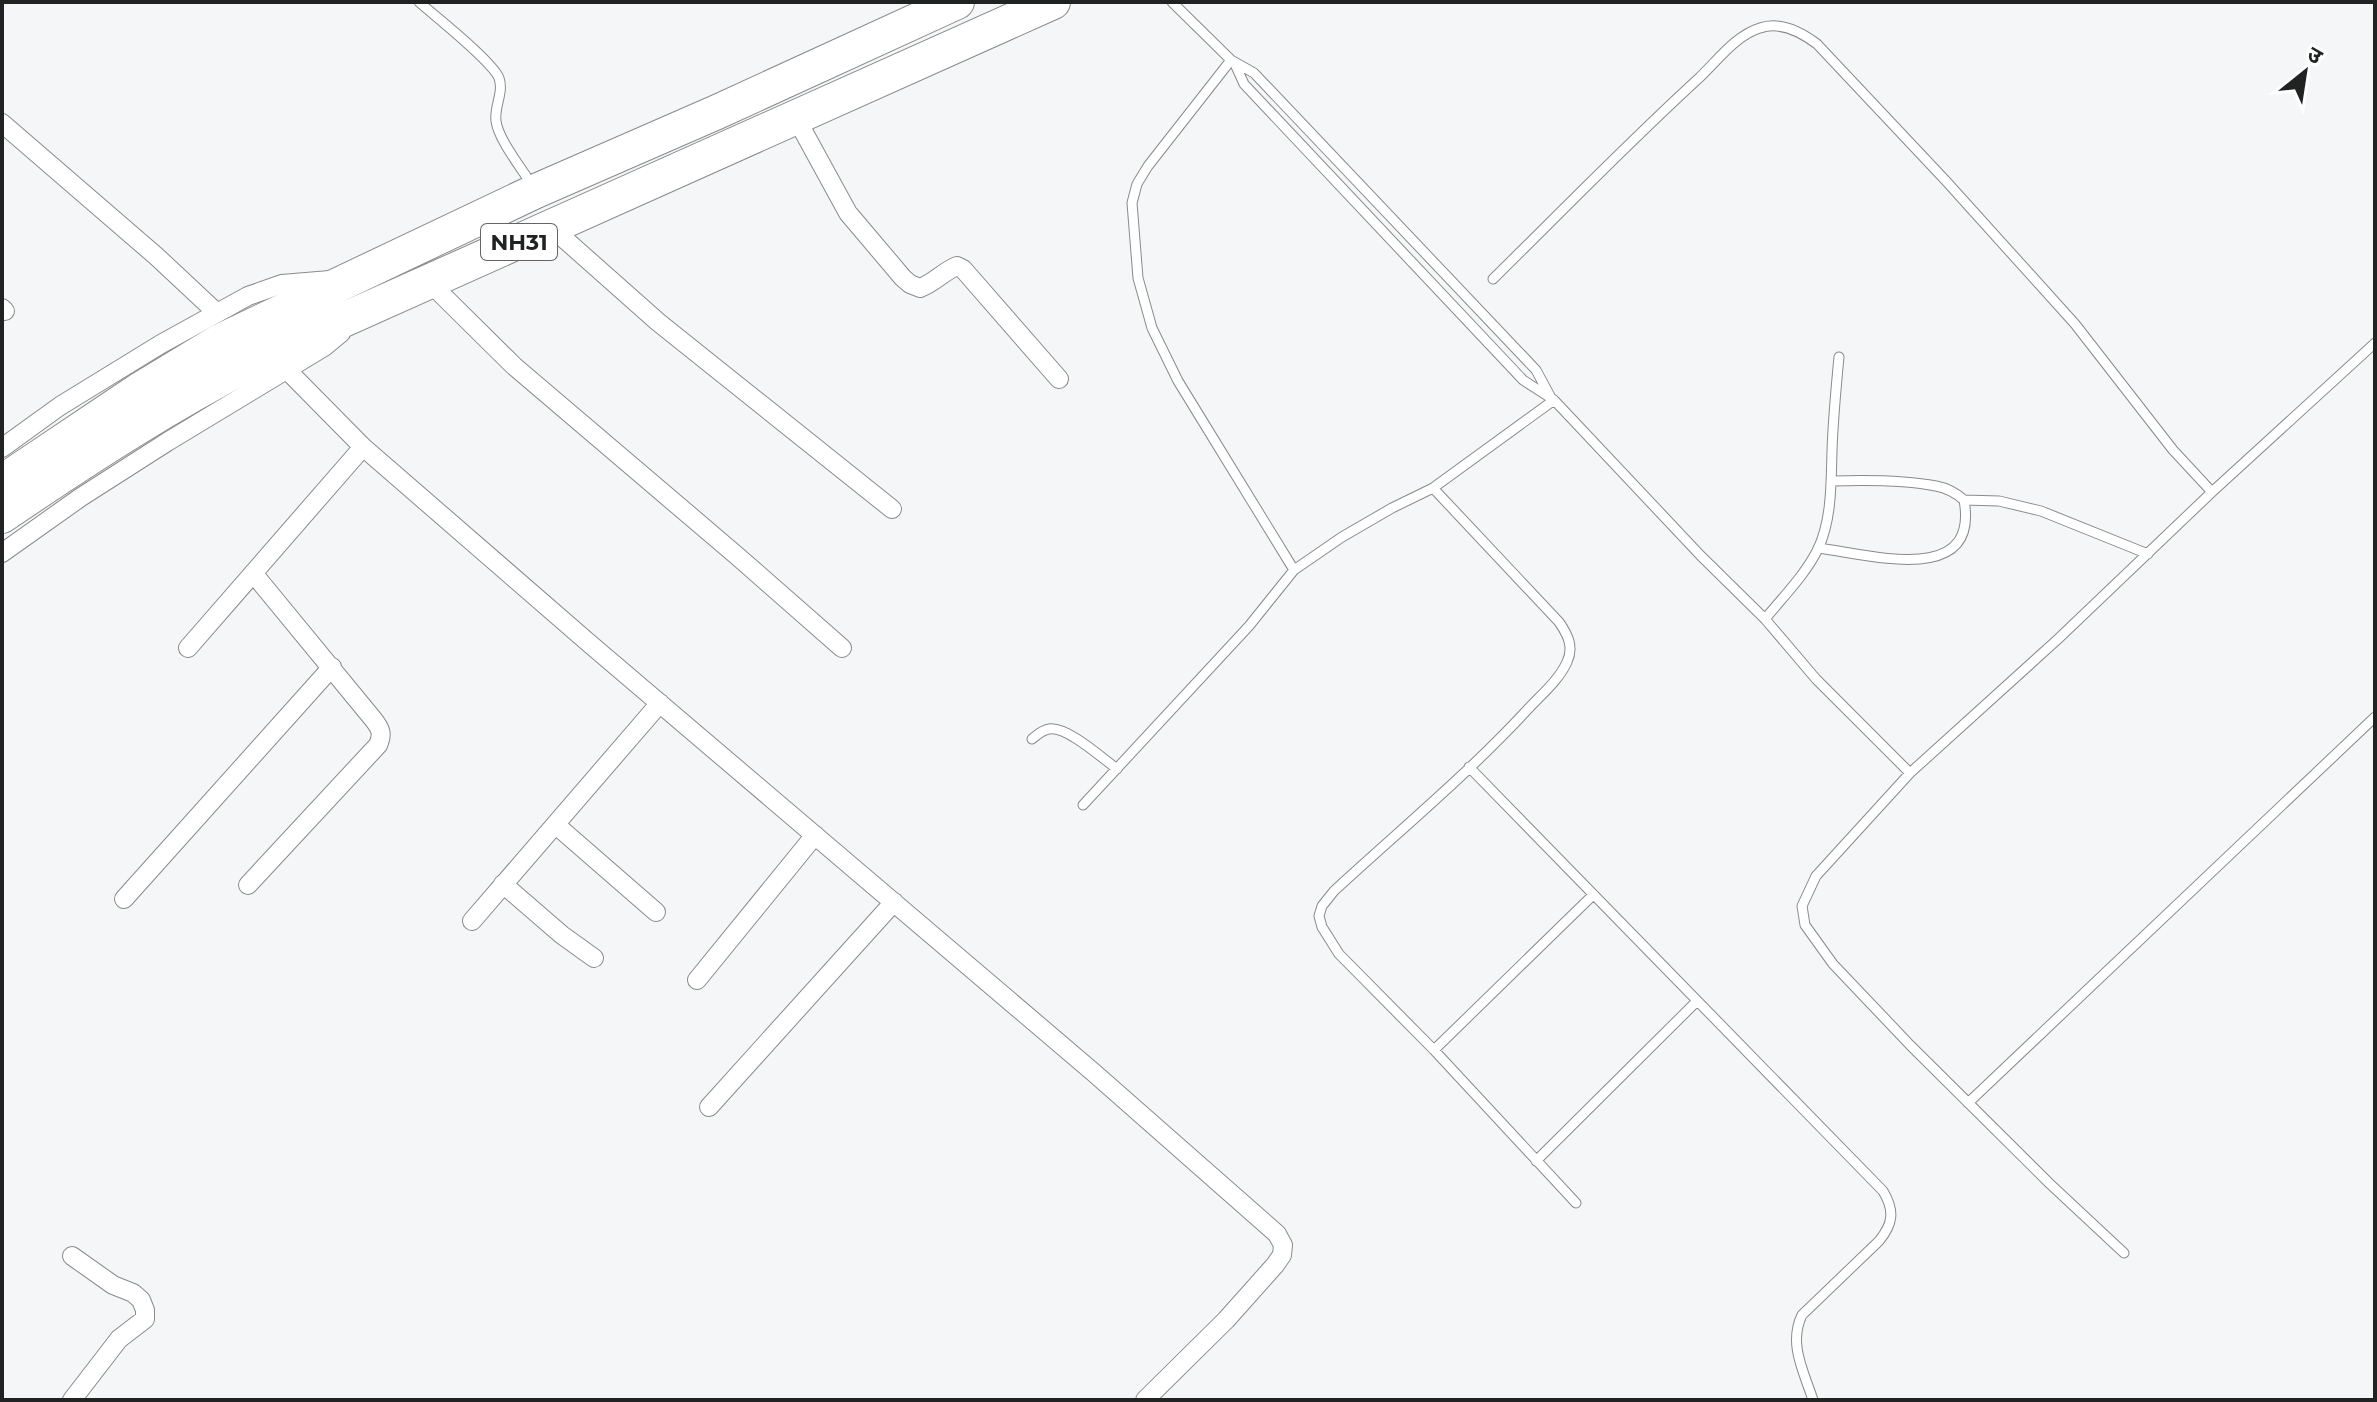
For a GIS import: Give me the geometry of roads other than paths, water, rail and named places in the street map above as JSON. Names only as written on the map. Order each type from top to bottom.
[{"type":"highway","name":"NH31","points":[[2,516],[83,460],[536,191],[957,2]]},
{"type":"highway","name":"NH31","points":[[2,482],[139,390],[220,341],[363,292],[429,282],[1053,2]]},
{"type":"street","points":[[796,118],[848,213],[903,278],[920,288],[952,268],[957,266],[963,269],[1059,379]]},
{"type":"street","points":[[2,123],[217,313]]},
{"type":"street","points":[[552,228],[658,322],[892,509]]},
{"type":"street","points":[[429,282],[514,366],[842,648]]},
{"type":"street","points":[[2,448],[60,406],[161,344],[248,296],[282,284],[363,292],[324,347],[81,497],[2,553]]},
{"type":"street","points":[[287,370],[363,447],[1093,1072],[1277,1234],[1283,1245],[1282,1255],[1275,1265],[1226,1320],[1145,1400]]},
{"type":"street","points":[[188,648],[363,447]]},
{"type":"street","points":[[248,885],[378,745],[382,736],[381,728],[253,573]]},
{"type":"street","points":[[124,899],[332,667]]},
{"type":"street","points":[[472,921],[660,703]]},
{"type":"street","points":[[556,825],[656,912]]},
{"type":"street","points":[[697,980],[815,835]]},
{"type":"street","points":[[503,884],[594,958]]},
{"type":"street","points":[[709,1107],[894,902]]},
{"type":"street","points":[[72,1256],[113,1285],[133,1293],[141,1300],[145,1319],[119,1339],[72,1400]]},
{"type":"lane","points":[[419,2],[497,75],[501,86],[495,119],[536,191]]},
{"type":"lane","points":[[1172,2],[1232,61],[1254,73],[1515,347],[1536,370],[1552,398],[1765,619],[1816,679],[1910,773]]},
{"type":"lane","points":[[1493,279],[1745,34],[1763,27],[1784,27],[1804,34],[1817,44],[1946,181],[2075,324],[2173,450],[2212,492]]},
{"type":"lane","points":[[1232,61],[1244,84],[1479,334],[1523,380],[1552,398]]},
{"type":"lane","points":[[1232,61],[1137,184],[1132,203],[1138,278],[1152,328],[1178,381],[1294,570]]},
{"type":"lane","points":[[2124,1253],[1968,1103],[1833,964],[1805,925],[1802,906],[1816,876],[1910,773],[2375,343]]},
{"type":"lane","points":[[1765,619],[1808,566],[1826,527],[1832,481],[1839,357]]},
{"type":"lane","points":[[1083,805],[1249,626],[1294,570],[1342,537],[1433,488],[1552,398]]},
{"type":"lane","points":[[1832,481],[1937,486],[1952,491],[1964,500],[1999,501],[2041,511],[2148,554]]},
{"type":"lane","points":[[1433,488],[1559,622],[1567,633],[1571,647],[1567,663],[1550,685],[1469,767],[1334,891],[1322,906],[1319,916],[1322,927],[1339,954],[1434,1050],[1576,1203]]},
{"type":"lane","points":[[1818,548],[1911,561],[1941,557],[1954,549],[1964,533],[1967,515],[1964,500]]},
{"type":"lane","points":[[1968,1103],[2375,717]]},
{"type":"lane","points":[[1032,739],[1052,728],[1064,732],[1117,769]]},
{"type":"lane","points":[[1469,767],[1883,1191],[1890,1202],[1890,1228],[1802,1315],[1798,1324],[1796,1348],[1813,1400]]},
{"type":"lane","points":[[1434,1050],[1593,895]]},
{"type":"lane","points":[[1536,1161],[1697,1001]]}]
